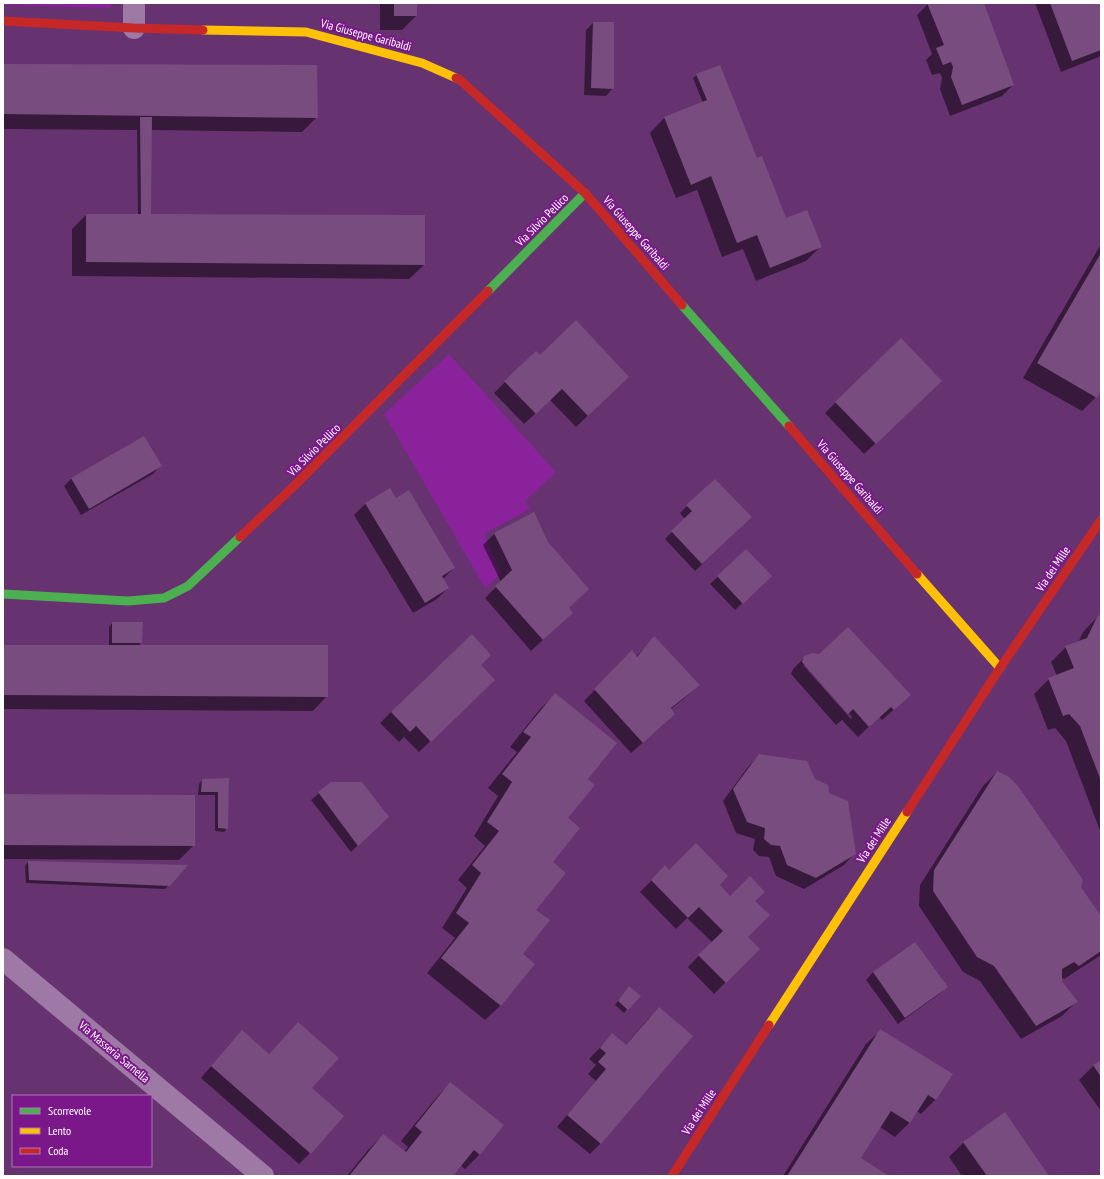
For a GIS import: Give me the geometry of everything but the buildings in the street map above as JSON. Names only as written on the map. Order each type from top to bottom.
[{"type":"street","points":[[134,3],[134,28]]},
{"type":"street","name":"Via Giuseppe Garibaldi","points":[[3,21],[134,28],[306,32],[422,63],[460,79],[585,193],[1000,668]]},
{"type":"street","name":"Via Silvio Pellico","points":[[3,594],[128,601],[164,598],[188,586],[294,486],[585,193]]},
{"type":"street","name":"Via dei Mille","points":[[672,1176],[1000,668],[1101,520]]},
{"type":"street","name":"Via Masseria Sarnella","points":[[3,959],[263,1176]]},
{"type":"shaded area","points":[[3,3],[111,3],[110,8],[3,5]]},
{"type":"shaded area","points":[[449,354],[556,472],[525,501],[530,509],[484,534],[501,574],[485,588],[384,414]]},
{"type":"traffic: fast","points":[[488,291],[585,193]]},
{"type":"traffic: fast","points":[[682,305],[789,426]]},
{"type":"traffic: fast","points":[[3,594],[128,601],[164,598],[188,586],[240,537]]},
{"type":"traffic: slow","points":[[203,30],[306,32],[422,63],[456,78]]},
{"type":"traffic: slow","points":[[917,574],[1000,668]]},
{"type":"traffic: slow","points":[[769,1025],[907,812]]},
{"type":"traffic: jam","points":[[3,21],[203,30]]},
{"type":"traffic: jam","points":[[456,78],[459,79],[585,193],[682,305]]},
{"type":"traffic: jam","points":[[240,537],[294,486],[488,291]]},
{"type":"traffic: jam","points":[[789,426],[917,574]]},
{"type":"traffic: jam","points":[[907,812],[1000,668],[1101,520]]},
{"type":"traffic: jam","points":[[672,1176],[769,1025]]}]
